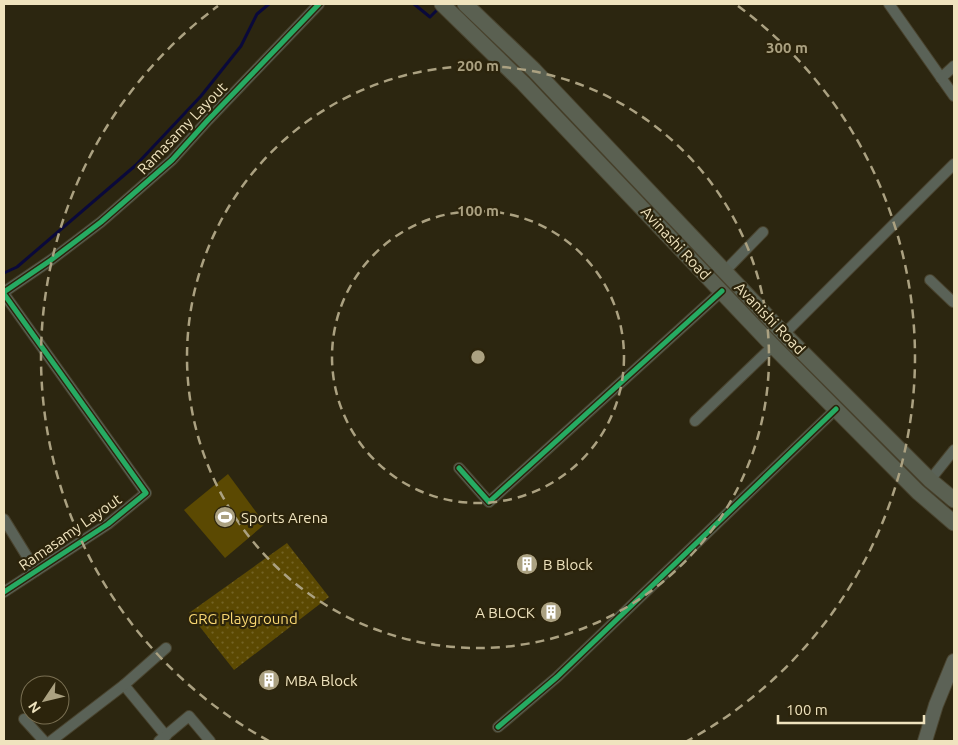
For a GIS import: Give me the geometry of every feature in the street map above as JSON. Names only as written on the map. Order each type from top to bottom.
[{"type":"main road","name":"Avanishi Road","points":[[465,4],[534,70],[784,334],[930,480],[954,500]]},
{"type":"main road","name":"Avinashi Road","points":[[446,8],[523,83],[773,346],[918,492],[954,522]]},
{"type":"street","name":"Ramasamy Layout","points":[[4,592],[108,524],[146,493],[4,293],[101,222],[172,160],[319,4]]},
{"type":"street","points":[[888,4],[954,96]]},
{"type":"street","points":[[941,78],[954,66]]},
{"type":"street","points":[[784,334],[954,164]]},
{"type":"street","points":[[725,271],[763,232]]},
{"type":"street","points":[[930,280],[954,302]]},
{"type":"street","points":[[459,468],[489,502],[722,291]]},
{"type":"street","points":[[695,421],[773,346]]},
{"type":"street","points":[[498,727],[557,677],[836,409]]},
{"type":"street","points":[[930,480],[954,450]]},
{"type":"street","points":[[4,519],[36,571]]},
{"type":"street","points":[[51,741],[124,685],[166,648]]},
{"type":"street","points":[[925,741],[936,705],[954,661]]},
{"type":"street","points":[[124,685],[163,739],[189,716],[210,741]]},
{"type":"street","points":[[29,725],[44,741]]},
{"type":"green space","name":"Sports Arena","points":[[228,474],[265,524],[225,558],[184,510]]},
{"type":"green space","name":"GRG Playground","points":[[287,543],[329,597],[234,670],[189,613]]},
{"type":"waterway","points":[[4,273],[17,267],[136,165],[201,96],[241,46],[257,14],[269,4]]},
{"type":"waterway","points":[[414,4],[430,17],[440,7]]},
{"type":"cycle path","points":[[4,292],[51,260],[101,222],[172,160],[319,4]]},
{"type":"cycle path","points":[[459,468],[489,502],[722,291]]},
{"type":"cycle path","points":[[4,294],[146,493],[108,524],[4,592]]},
{"type":"cycle path","points":[[498,727],[557,677],[836,409]]},
{"type":"place","name":"Sports Arena","points":[[225,517]]},
{"type":"place","name":"B Block","points":[[527,564]]},
{"type":"place","name":"A BLOCK","points":[[551,612]]},
{"type":"place","name":"MBA Block","points":[[269,680]]}]
